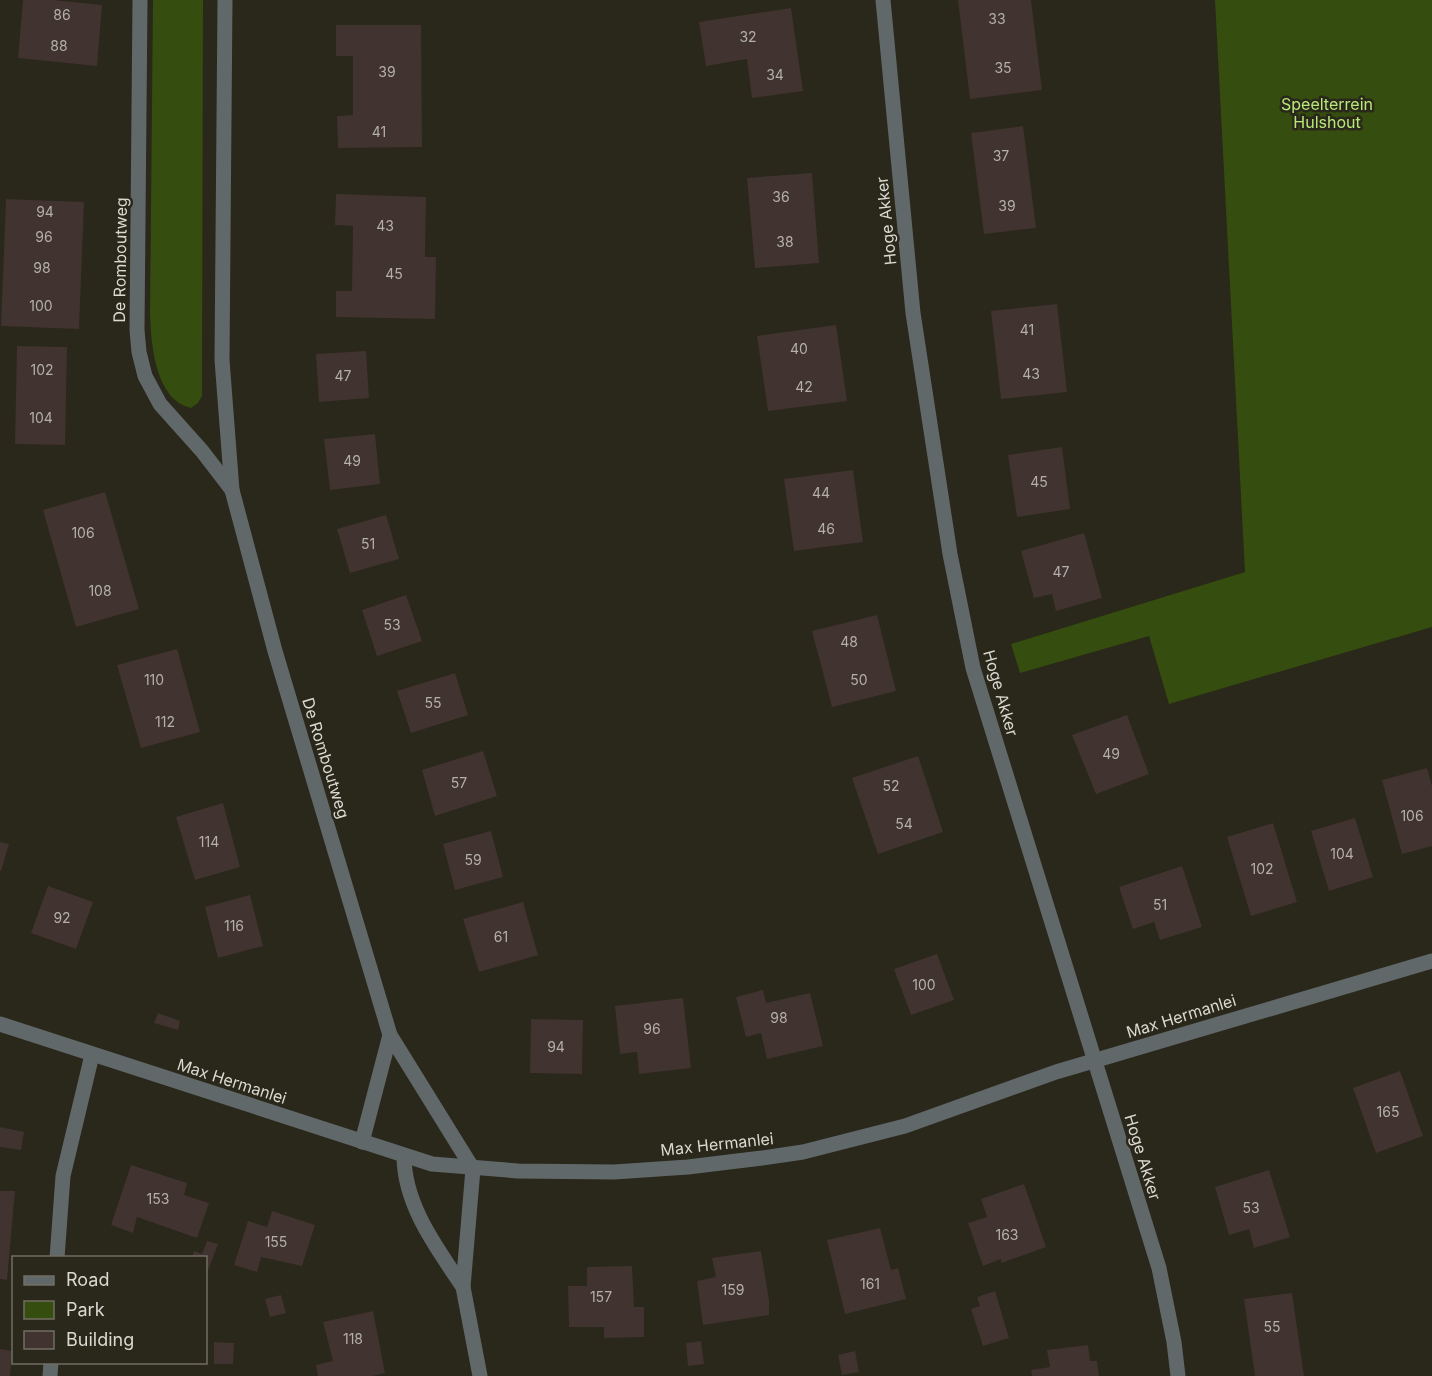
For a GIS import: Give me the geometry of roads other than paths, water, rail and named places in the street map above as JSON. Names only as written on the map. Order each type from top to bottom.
[{"type":"street","name":"De Romboutweg","points":[[140,0],[138,352],[146,376],[160,404],[202,451],[232,490]]},
{"type":"street","name":"De Romboutweg","points":[[225,0],[222,360],[232,490],[275,651],[390,1035],[473,1169]]},
{"type":"street","name":"Hoge Akker","points":[[883,0],[913,313],[952,565],[973,668],[1159,1268],[1174,1342],[1178,1376]]},
{"type":"street","name":"Max Hermanlei","points":[[0,1024],[432,1164],[473,1169],[614,1172],[688,1167],[803,1152],[905,1126],[1056,1072],[1432,961]]},
{"type":"street","points":[[362,1142],[390,1035]]},
{"type":"street","points":[[57,1256],[63,1176],[92,1055]]},
{"type":"street","points":[[405,1156],[404,1172],[412,1199],[429,1235],[464,1287]]},
{"type":"street","points":[[473,1169],[464,1287],[480,1376]]},
{"type":"park label","name":"Speelterrein Hulshout","points":[[1327,113]]}]
